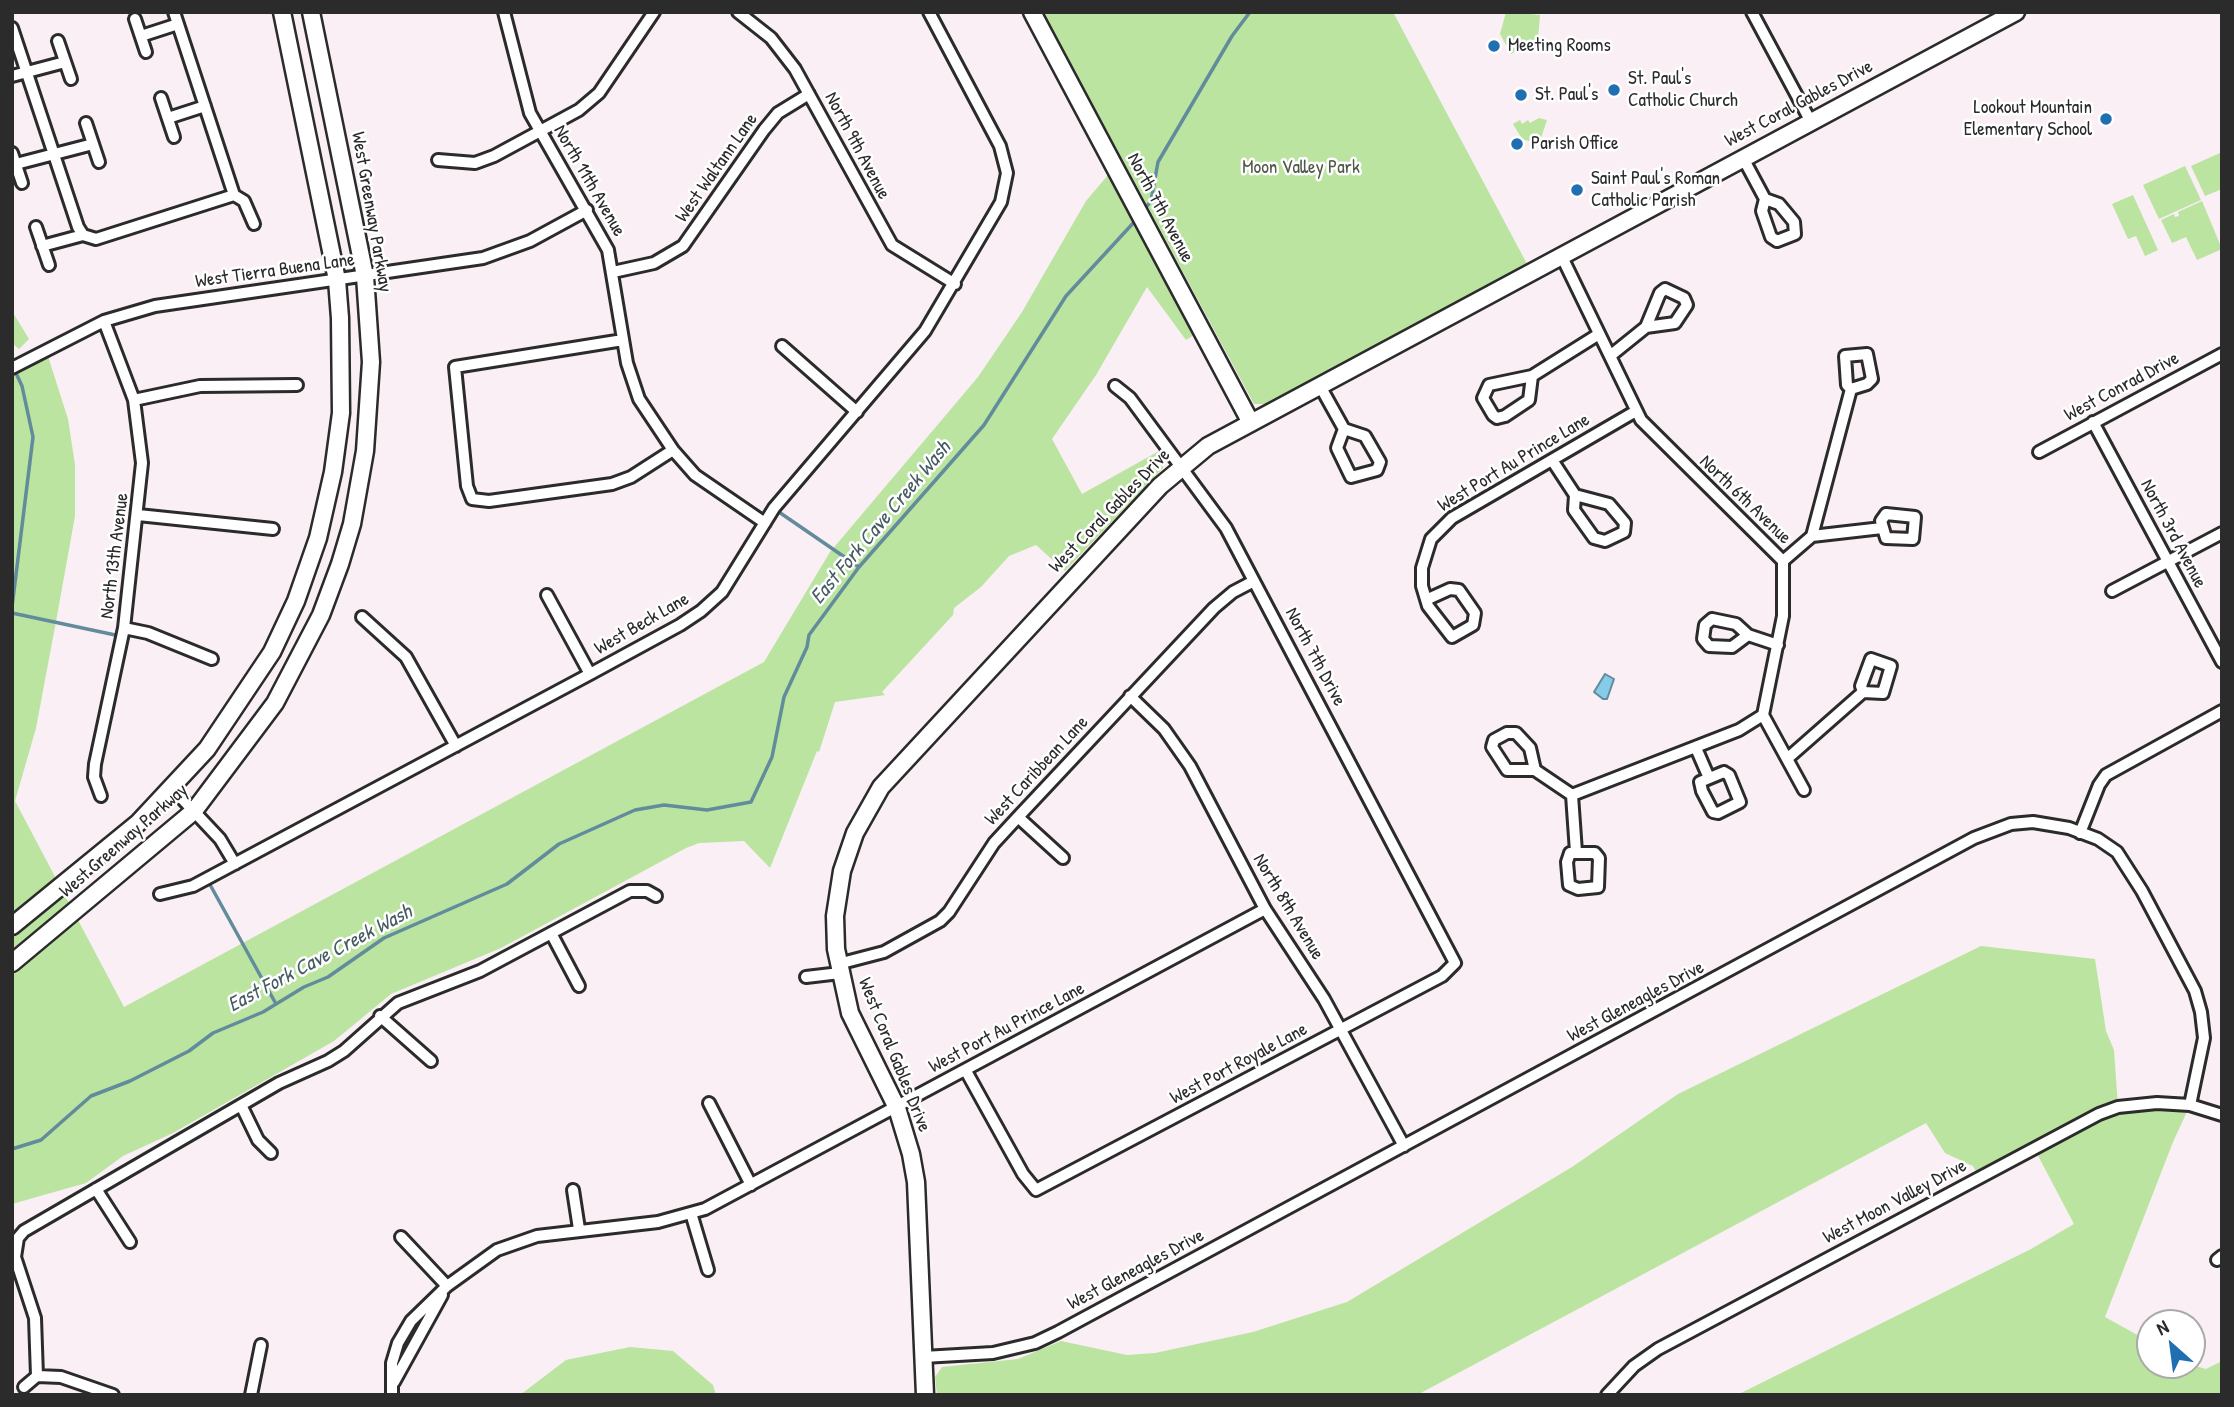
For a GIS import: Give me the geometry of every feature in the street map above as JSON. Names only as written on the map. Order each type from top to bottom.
[{"type":"street","points":[[174,12],[234,195],[244,201],[254,224]]},
{"type":"street","name":"West Greenway Parkway","points":[[12,926],[138,823],[207,750],[272,652],[296,601],[318,538],[341,413],[342,364],[337,280],[282,12]]},
{"type":"street","name":"West Greenway Parkway","points":[[12,963],[194,811],[275,703],[316,626],[340,564],[352,524],[368,424],[371,374],[365,276],[311,12]]},
{"type":"street","name":"North 11th Avenue","points":[[504,12],[525,101],[608,250],[634,388],[673,450],[708,486],[765,523]]},
{"type":"street","points":[[438,160],[475,163],[541,132],[579,110],[599,93],[654,12]]},
{"type":"street","name":"West Beck Lane","points":[[160,894],[180,891],[235,864],[590,674],[701,611],[722,592],[765,523],[913,347],[955,284],[1000,202],[1007,173],[1000,146],[929,12]]},
{"type":"street","name":"North 7th Avenue","points":[[1032,12],[1251,423]]},
{"type":"street","points":[[1752,12],[1811,122]]},
{"type":"street","name":"West Coral Gables Drive","points":[[925,1395],[916,1182],[897,1108],[856,1028],[839,968],[835,916],[842,872],[855,833],[881,787],[1160,486],[1209,446],[2016,12]]},
{"type":"street","name":"North 9th Avenue","points":[[744,14],[784,53],[892,245],[955,284]]},
{"type":"street","points":[[135,19],[146,52]]},
{"type":"street","points":[[141,36],[178,24]]},
{"type":"street","points":[[12,28],[78,227],[83,234],[96,239],[234,195]]},
{"type":"street","points":[[58,41],[71,79]]},
{"type":"street","points":[[12,76],[65,62]]},
{"type":"street","name":"West Waltann Lane","points":[[614,272],[654,263],[683,246],[764,130],[783,109],[809,94]]},
{"type":"street","points":[[161,98],[174,137]]},
{"type":"street","points":[[168,118],[205,106]]},
{"type":"street","points":[[86,123],[99,162]]},
{"type":"street","points":[[22,183],[14,159],[54,155],[93,144]]},
{"type":"street","points":[[1743,158],[1765,199]]},
{"type":"street","name":"West Tierra Buena Lane","points":[[12,368],[104,321],[155,306],[493,255],[530,241],[587,211]]},
{"type":"street","points":[[36,227],[49,265]]},
{"type":"street","points":[[42,246],[83,234]]},
{"type":"street","name":"North 6th Avenue","points":[[1562,257],[1636,411],[1655,438],[1783,561],[1783,615],[1763,715]]},
{"type":"street","name":"North 13th Avenue","points":[[101,796],[94,777],[95,764],[124,628],[142,463],[134,400],[104,321]]},
{"type":"street","points":[[1610,356],[1646,327]]},
{"type":"street","points":[[1532,376],[1529,400],[1500,418],[1493,415],[1483,398],[1489,385],[1532,376],[1599,334]]},
{"type":"street","points":[[623,340],[455,367],[466,472],[472,499],[489,500],[612,484],[631,477],[673,450]]},
{"type":"street","points":[[782,346],[857,412]]},
{"type":"street","name":"West Conrad Drive","points":[[2039,452],[2222,354]]},
{"type":"street","points":[[134,400],[200,386],[297,385]]},
{"type":"street","name":"North 7th Drive","points":[[1115,386],[1130,398],[1216,513],[1455,963]]},
{"type":"street","points":[[1320,386],[1344,429],[1365,436],[1380,462],[1377,470],[1351,477],[1337,448],[1344,429]]},
{"type":"street","points":[[1812,536],[1851,389]]},
{"type":"street","name":"West Port Au Prince Lane","points":[[1428,598],[1450,589],[1459,590],[1475,613],[1476,620],[1473,625],[1452,637],[1428,606],[1428,598],[1422,586],[1423,557],[1437,531],[1452,518],[1636,411]]},
{"type":"street","name":"North 3rd Avenue","points":[[2093,422],[2222,662]]},
{"type":"street","points":[[1552,460],[1575,495],[1574,510],[1594,538],[1605,541],[1624,532],[1625,523],[1609,504],[1575,495]]},
{"type":"street","points":[[138,515],[273,529]]},
{"type":"street","points":[[1783,561],[1812,536],[1882,528]]},
{"type":"street","points":[[2112,591],[2222,533]]},
{"type":"street","name":"West Caribbean Lane","points":[[806,977],[884,952],[940,921],[949,912],[994,843],[1018,817],[1223,599],[1254,581]]},
{"type":"street","points":[[547,595],[590,674]]},
{"type":"street","points":[[362,617],[406,657],[456,746]]},
{"type":"street","points":[[124,628],[149,633],[212,659]]},
{"type":"street","points":[[1748,635],[1778,645]]},
{"type":"street","points":[[1788,758],[1863,692]]},
{"type":"street","name":"North 8th Avenue","points":[[1130,696],[1164,729],[1189,766],[1265,909],[1341,1029],[1404,1146]]},
{"type":"street","points":[[2080,833],[2099,785],[2106,775],[2222,711]]},
{"type":"street","points":[[1572,795],[1739,730],[1763,715],[1804,790]]},
{"type":"street","points":[[1535,770],[1533,752],[1516,733],[1507,733],[1494,740],[1492,747],[1507,770],[1535,770],[1572,795]]},
{"type":"street","points":[[1696,748],[1709,778]]},
{"type":"street","points":[[173,789],[220,839],[235,864]]},
{"type":"street","points":[[1572,795],[1576,852]]},
{"type":"street","points":[[1018,817],[1063,859]]},
{"type":"street","name":"West Gleneagles Drive","points":[[923,1357],[993,1353],[1035,1343],[1974,838],[2011,824],[2033,822],[2069,828],[2098,839],[2117,852],[2148,902],[2195,992],[2204,1038],[2190,1105]]},
{"type":"street","points":[[37,1376],[38,1331],[15,1257],[18,1238],[33,1225],[241,1105],[328,1061],[344,1051],[380,1016],[398,1003],[480,971],[630,891],[647,891],[656,896]]},
{"type":"street","name":"West Port Au Prince Lane","points":[[392,1395],[392,1363],[400,1339],[421,1308],[497,1250],[537,1236],[579,1229],[658,1222],[691,1213],[751,1185],[897,1108],[1265,909]]},
{"type":"street","points":[[551,933],[579,986]]},
{"type":"street","name":"West Port Royale Lane","points":[[966,1071],[1023,1174],[1036,1191],[1442,976],[1455,963]]},
{"type":"street","points":[[380,1016],[431,1061]]},
{"type":"street","name":"West Moon Valley Drive","points":[[1607,1395],[1634,1366],[1658,1349],[2078,1124],[2119,1107],[2157,1103],[2190,1105],[2222,1115]]},
{"type":"street","points":[[709,1104],[751,1185]]},
{"type":"street","points":[[241,1105],[258,1140],[271,1153]]},
{"type":"street","points":[[96,1189],[130,1242]]},
{"type":"street","points":[[573,1190],[579,1229]]},
{"type":"street","points":[[691,1213],[709,1270]]},
{"type":"street","points":[[401,1237],[447,1286]]},
{"type":"street","name":"West Port Au Prince Lane","points":[[394,1382],[447,1286]]},
{"type":"street","points":[[251,1395],[261,1345]]},
{"type":"street","points":[[24,1387],[37,1376],[75,1379],[113,1395]]},
{"type":"green space","name":"Moon Valley Park","points":[[1043,12],[1393,12],[1527,264],[1265,404],[1254,404]]},
{"type":"green space","points":[[1506,12],[1540,15],[1538,39],[1511,54],[1500,34]]},
{"type":"green space","points":[[1539,118],[1547,120],[1539,144],[1522,139],[1513,124],[1520,120],[1522,124],[1528,120],[1530,123]]},
{"type":"green space","points":[[2222,152],[2222,189],[2205,196],[2191,166]]},
{"type":"green space","points":[[2185,166],[2201,200],[2159,219],[2143,185]]},
{"type":"green space","points":[[1108,175],[1194,335],[1186,340],[1147,287],[1096,375],[1052,439],[1082,494],[1159,451],[1164,459],[1163,468],[1065,571],[1036,545],[1009,556],[981,587],[954,608],[953,615],[882,692],[885,695],[835,702],[819,752],[817,751],[770,868],[744,841],[699,843],[686,848],[501,948],[391,994],[334,1041],[173,1133],[123,1156],[86,1183],[12,1204],[12,368],[46,350],[68,419],[75,465],[75,516],[36,728],[15,801],[124,1007],[764,662],[830,552],[978,377],[1022,312],[1086,201]]},
{"type":"green space","points":[[2133,195],[2158,250],[2145,256],[2136,236],[2128,239],[2112,204]]},
{"type":"green space","points":[[2202,201],[2222,249],[2197,260],[2186,237],[2172,243],[2161,220],[2174,214],[2175,217],[2179,216],[2178,212]]},
{"type":"green space","points":[[12,311],[29,339],[19,349],[12,343]]},
{"type":"green space","points":[[1981,946],[2095,959],[2106,1031],[2114,1050],[2118,1107],[2190,1105],[2105,1317],[2136,1334],[2136,1379],[2206,1379],[2206,1369],[2222,1361],[2222,1395],[1737,1395],[2031,1249],[2074,1224],[2034,1148],[1979,1177],[1973,1166],[1945,1153],[1926,1123],[1417,1395],[937,1395],[935,1377],[942,1367],[1018,1359],[1061,1341],[1127,1355],[1155,1353],[1253,1332],[1347,1302],[1572,1167],[1678,1094]]},
{"type":"green space","points":[[630,1347],[673,1351],[713,1385],[716,1395],[520,1395],[566,1360]]},
{"type":"water","points":[[1605,674],[1614,679],[1607,699],[1603,699],[1594,692]]},
{"type":"waterway","name":"East Fork Cave Creek Wash","points":[[1143,211],[1151,201],[1158,162],[1232,36],[1250,12]]},
{"type":"waterway","name":"East Fork Cave Creek Wash","points":[[12,1149],[41,1140],[91,1096],[130,1081],[189,1051],[213,1033],[263,1012],[304,987],[328,977],[384,938],[507,884],[559,844],[635,810],[664,805],[707,810],[751,802],[772,757],[784,697],[807,647],[809,635],[859,567],[984,425],[1066,296],[1136,220]]},
{"type":"waterway","points":[[12,607],[33,437],[22,386],[15,371]]},
{"type":"waterway","points":[[776,510],[859,567]]},
{"type":"waterway","points":[[12,613],[120,636]]},
{"type":"waterway","points":[[208,881],[276,1004]]},
{"type":"place","name":"Meeting Rooms","points":[[1494,46]]},
{"type":"place","name":"St. Paul's Catholic Church","points":[[1614,90]]},
{"type":"place","name":"St. Paul's","points":[[1521,95]]},
{"type":"place","name":"Lookout Mountain Elementary School","points":[[2106,119]]},
{"type":"place","name":"Parish Office","points":[[1517,144]]},
{"type":"place","name":"Saint Paul's Roman Catholic Parish","points":[[1577,190]]}]
